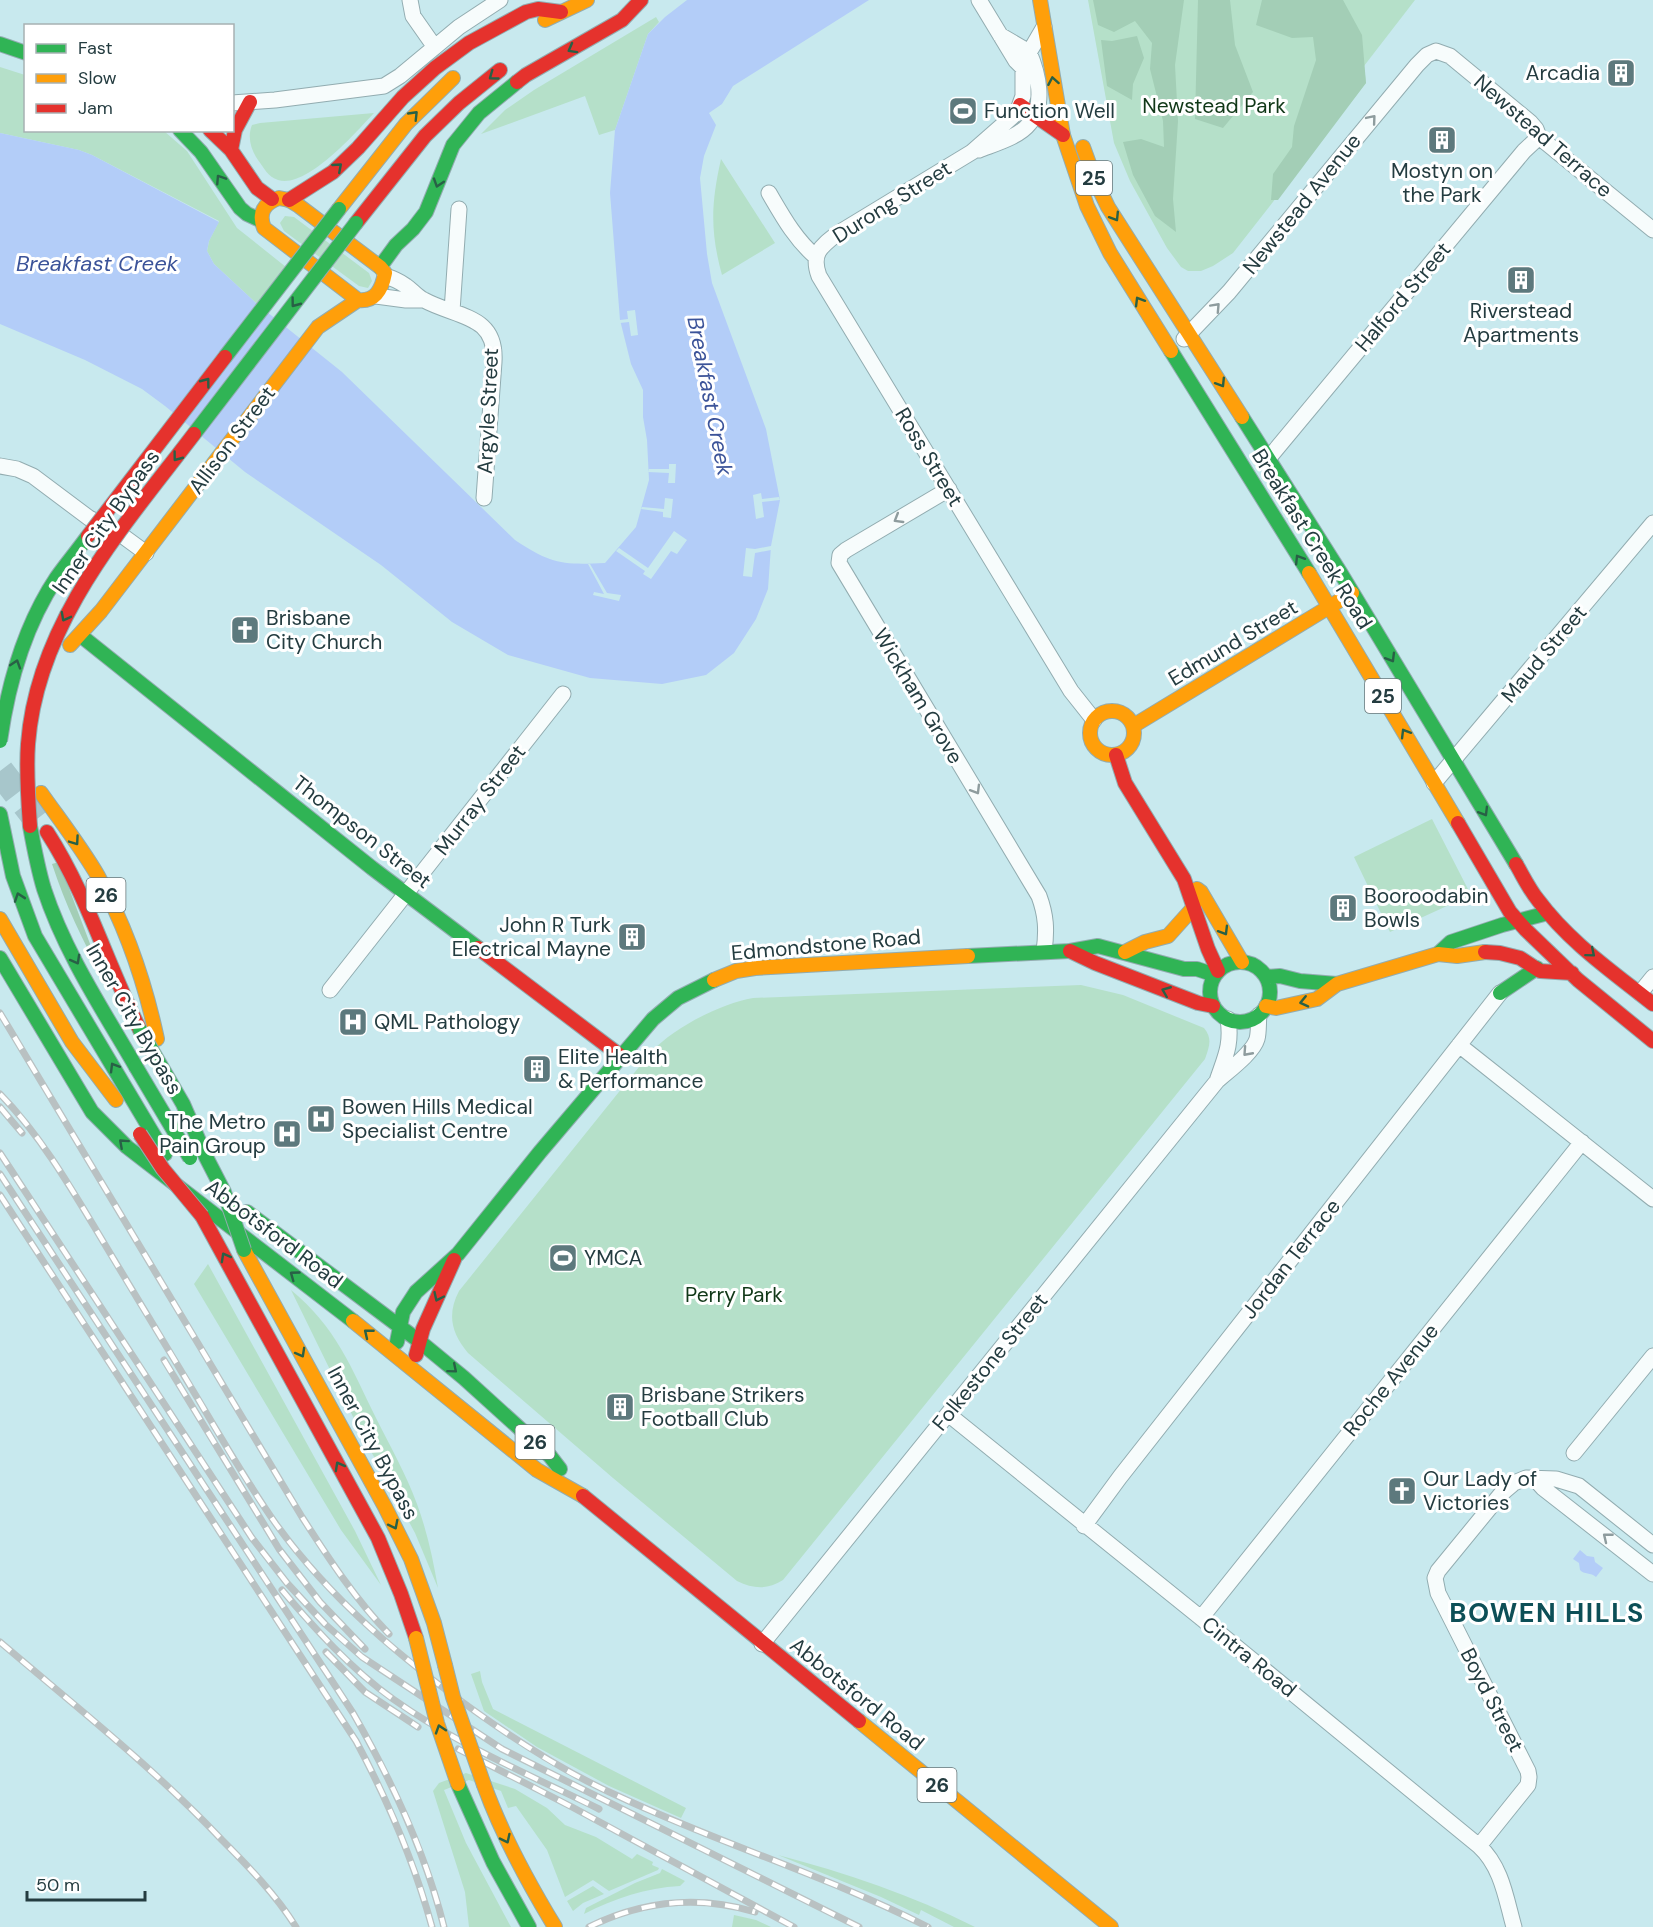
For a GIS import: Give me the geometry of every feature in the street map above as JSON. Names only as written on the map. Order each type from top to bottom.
[{"type":"main road","points":[[535,25],[587,0]]},
{"type":"main road","points":[[597,19],[634,0]]},
{"type":"main road","points":[[186,132],[240,208],[260,220],[267,231],[329,285],[358,300],[368,301],[376,296],[383,284],[382,272],[396,245],[413,229],[426,212],[453,145],[478,113],[526,75],[622,20],[641,0]]},
{"type":"main road","name":"Breakfast Creek Road","points":[[1040,0],[1063,135],[1075,175],[1097,230],[1330,608],[1496,890],[1517,921],[1572,973],[1653,1041]]},
{"type":"main road","points":[[290,200],[333,172],[358,148],[403,97],[435,68],[469,43],[526,12],[538,9],[561,12]]},
{"type":"main road","points":[[0,44],[24,52]]},
{"type":"main road","name":"Inner City Bypass","points":[[514,61],[481,85],[436,124],[400,166],[116,536],[73,602],[51,646],[33,708],[25,777],[35,859],[61,932],[246,1255],[374,1486],[411,1559],[427,1601],[453,1697],[494,1815],[522,1871],[554,1926]]},
{"type":"main road","name":"Inner City Bypass","points":[[0,741],[7,696],[20,653],[35,615],[57,577],[409,120],[437,92],[464,70]]},
{"type":"main road","points":[[231,150],[235,130],[250,102]]},
{"type":"main road","points":[[1020,105],[1063,135]]},
{"type":"main road","points":[[212,132],[231,150],[257,188],[272,199]]},
{"type":"main road","name":"Breakfast Creek Road","points":[[1080,136],[1088,162],[1108,207],[1190,333],[1352,593],[1526,882],[1548,913],[1574,938],[1653,1004]]},
{"type":"main road","points":[[260,220],[262,209],[272,199],[290,200],[382,272]]},
{"type":"main road","name":"Allison Street","points":[[318,327],[358,300]]},
{"type":"main road","name":"Allison Street","points":[[68,646],[80,635],[146,553],[318,327],[326,308]]},
{"type":"main road","name":"Edmund Street","points":[[1133,726],[1352,593]]},
{"type":"main road","name":"Thompson Street","points":[[80,635],[406,893],[622,1057]]},
{"type":"main road","points":[[1105,712],[1119,712],[1125,715],[1133,726],[1132,741],[1123,752],[1116,755],[1108,755],[1095,748],[1090,734],[1094,720],[1105,712]]},
{"type":"main road","points":[[1116,755],[1125,783],[1184,879],[1216,973]]},
{"type":"main road","name":"26","points":[[41,793],[85,856],[111,902],[139,972],[157,1039]]},
{"type":"main road","name":"Inner City Bypass","points":[[0,814],[9,865],[35,936],[210,1230],[378,1538],[416,1638],[438,1723],[458,1784],[493,1862],[528,1927]]},
{"type":"main road","points":[[46,831],[75,878],[100,934],[121,993],[183,1104],[224,1192],[246,1255]]},
{"type":"main road","points":[[1184,879],[1201,892],[1242,962]]},
{"type":"main road","points":[[1125,952],[1145,942],[1168,936],[1178,928],[1194,908]]},
{"type":"main road","points":[[1438,954],[1451,942],[1548,913]]},
{"type":"main road","points":[[0,919],[72,1042],[163,1169],[202,1216]]},
{"type":"main road","name":"Edmondstone Road","points":[[395,1355],[399,1324],[405,1308],[416,1292],[458,1254],[540,1152],[653,1019],[678,998],[705,982],[736,971],[785,966],[1070,951],[1098,946],[1184,969],[1216,973]]},
{"type":"main road","name":"Edmondstone Road","points":[[1070,951],[1198,1003],[1213,1006]]},
{"type":"main road","points":[[1262,1011],[1270,997],[1270,986],[1260,969],[1242,962],[1225,966],[1216,973],[1210,990],[1213,1006],[1228,1020],[1244,1022],[1262,1011],[1317,999],[1337,984],[1438,954],[1457,956],[1485,952],[1500,953],[1520,958],[1540,971],[1572,973]]},
{"type":"main road","name":"Abbotsford Road","points":[[0,958],[92,1112],[138,1155],[395,1355],[537,1470],[578,1492],[1111,1927]]},
{"type":"main road","points":[[1500,993],[1537,968]]},
{"type":"main road","points":[[1266,977],[1280,976],[1300,981],[1337,984]]},
{"type":"main road","name":"Abbotsford Road","points":[[248,1212],[399,1324],[464,1378],[550,1456],[578,1492]]},
{"type":"main road","name":"Edmondstone Road","points":[[413,1370],[419,1341],[458,1254]]},
{"type":"street","points":[[410,0],[413,16],[434,46]]},
{"type":"street","points":[[234,102],[384,86],[400,76],[459,27],[500,0]]},
{"type":"street","points":[[979,0],[1016,61],[1022,67]]},
{"type":"street","points":[[1020,105],[1023,96],[1022,67],[1044,27]]},
{"type":"street","points":[[1000,35],[1029,52],[1039,97],[1034,115]]},
{"type":"street","name":"Newstead Terrace","points":[[1430,53],[1439,51],[1450,56],[1530,122],[1539,137],[1653,230]]},
{"type":"street","name":"Newstead Avenue","points":[[1170,351],[1223,300],[1409,73],[1430,53]]},
{"type":"street","name":"Durong Street","points":[[816,257],[823,245],[837,234],[972,152],[1012,116],[1020,105]]},
{"type":"street","name":"Durong Street","points":[[972,152],[1004,141],[1029,126],[1034,115]]},
{"type":"street","name":"Halford Street","points":[[1268,459],[1524,151],[1539,137]]},
{"type":"street","name":"Ross Street","points":[[769,193],[792,232],[816,257],[819,276],[1071,691],[1094,720]]},
{"type":"street","points":[[452,311],[459,209]]},
{"type":"street","name":"Argyle Street","points":[[382,272],[407,286],[423,300],[483,326],[493,340],[495,356],[484,498]]},
{"type":"street","name":"Argyle Street","points":[[376,296],[423,300]]},
{"type":"street","points":[[0,466],[17,469],[33,476],[89,518],[116,531],[146,553]]},
{"type":"street","name":"Wickham Grove","points":[[949,489],[846,550],[840,555],[839,563],[1039,896],[1045,911],[1047,928],[1044,951]]},
{"type":"street","name":"Maud Street","points":[[1434,783],[1653,523]]},
{"type":"street","name":"Murray Street","points":[[330,990],[563,694]]},
{"type":"street","points":[[1640,993],[1653,977]]},
{"type":"street","name":"Jordan Terrace","points":[[1084,1526],[1127,1467],[1500,993]]},
{"type":"street","name":"Folkestone Street","points":[[762,1644],[1217,1081],[1254,1044],[1262,1011]]},
{"type":"street","name":"Folkestone Street","points":[[1217,1081],[1230,1044],[1228,1020]]},
{"type":"street","points":[[1459,1045],[1653,1199]]},
{"type":"street","name":"Roche Avenue","points":[[1201,1618],[1582,1142]]},
{"type":"street","points":[[1574,1453],[1653,1356]]},
{"type":"street","name":"Cintra Road","points":[[948,1414],[1479,1846],[1490,1858],[1498,1874],[1514,1927]]},
{"type":"street","points":[[1534,1478],[1543,1488],[1653,1574]]},
{"type":"street","name":"Boyd Street","points":[[1479,1846],[1525,1789],[1530,1777],[1438,1593],[1435,1578],[1441,1565],[1501,1494],[1521,1479],[1556,1479],[1580,1486],[1653,1545]]},
{"type":"green space","name":"Newstead Park","points":[[1088,0],[1415,0],[1364,66],[1366,83],[1233,253],[1201,271],[1188,271],[1181,267],[1167,248],[1130,181],[1114,143]]},
{"type":"green space","points":[[1093,0],[1184,0],[1175,65],[1178,121],[1173,199],[1176,232],[1155,216],[1133,175],[1123,142],[1141,139],[1164,147],[1163,121],[1150,69],[1152,43],[1135,21],[1114,32],[1098,25]]},
{"type":"green space","points":[[1198,0],[1230,0],[1235,45],[1253,92],[1223,128],[1195,119]]},
{"type":"green space","points":[[1262,0],[1343,0],[1362,35],[1366,83],[1278,200],[1271,200],[1273,174],[1292,147],[1294,126],[1316,60],[1313,37],[1292,38],[1256,25]]},
{"type":"green space","points":[[656,17],[659,22],[648,34],[615,130],[599,135],[585,96],[481,134],[505,110],[534,90]]},
{"type":"green space","points":[[1137,36],[1144,58],[1133,84],[1132,100],[1107,86],[1101,40],[1112,41]]},
{"type":"green space","points":[[0,67],[24,75],[24,132],[165,132],[187,151],[237,228],[286,267],[257,304],[214,264],[207,251],[209,241],[219,221],[92,155],[79,150],[0,133]]},
{"type":"green space","points":[[374,113],[330,157],[303,176],[290,180],[278,180],[269,174],[250,143],[252,125],[260,123]]},
{"type":"green space","points":[[721,159],[775,243],[722,275],[715,245],[713,217]]},
{"type":"green space","points":[[285,216],[294,217],[369,273],[372,281],[368,288],[359,286],[284,231],[280,223]]},
{"type":"green space","points":[[1432,819],[1471,895],[1390,932],[1354,857]]},
{"type":"green space","points":[[59,862],[103,978],[82,936],[52,864]]},
{"type":"green space","name":"Perry Park","points":[[1081,985],[1123,995],[1204,1028],[1209,1039],[1205,1059],[783,1580],[771,1586],[760,1587],[749,1586],[737,1581],[613,1478],[462,1346],[455,1331],[452,1315],[459,1291],[651,1052],[685,1026],[727,1005],[753,998]]},
{"type":"green space","points":[[208,1264],[355,1531],[381,1585],[341,1530],[194,1284]]},
{"type":"green space","points":[[291,1290],[307,1304],[331,1333],[350,1365],[398,1460],[421,1514],[438,1588],[415,1533],[359,1429]]},
{"type":"green space","points":[[480,1671],[493,1709],[686,1808],[681,1818],[609,1786],[537,1747],[484,1711],[471,1674]]},
{"type":"green space","points":[[466,1773],[515,1789],[547,1808],[565,1825],[596,1837],[632,1859],[637,1854],[653,1862],[652,1865],[659,1868],[609,1891],[593,1880],[565,1897],[547,1850],[516,1806],[508,1808],[501,1791],[469,1780],[444,1790],[466,1843],[511,1927],[469,1927],[465,1892],[433,1791],[439,1783]]},
{"type":"green space","points":[[778,1855],[878,1886],[975,1927],[954,1927],[921,1910],[919,1915]]},
{"type":"green space","points":[[662,1869],[685,1881],[680,1886],[631,1895],[584,1914],[586,1908],[660,1873]]},
{"type":"green space","points":[[593,1886],[604,1894],[583,1903],[573,1911],[567,1901]]},
{"type":"green space","points":[[734,1915],[756,1920],[771,1927],[732,1927]]},
{"type":"water","name":"Breakfast Creek","points":[[687,0],[869,0],[733,86],[722,104],[709,113],[716,125],[704,156],[700,178],[712,283],[766,429],[780,500],[771,546],[768,589],[756,619],[734,653],[706,675],[662,684],[590,678],[508,655],[452,622],[381,565],[245,472],[142,389],[85,360],[0,324],[0,133],[79,150],[92,155],[219,222],[209,241],[207,251],[214,264],[257,304],[342,372],[515,540],[538,554],[557,561],[578,564],[605,563],[636,527],[649,480],[643,390],[631,364],[620,320],[610,193],[615,130],[648,34]]},
{"type":"water","points":[[1580,1550],[1587,1556],[1594,1557],[1595,1562],[1603,1568],[1596,1577],[1582,1572],[1579,1563],[1573,1559]]},
{"type":"pier","points":[[635,310],[638,335],[631,336],[629,322],[620,323],[620,320],[628,319],[627,311]]},
{"type":"pier","points":[[669,464],[676,464],[675,483],[668,483],[669,473],[648,472],[649,469],[669,469]]},
{"type":"pier","points":[[761,493],[762,499],[779,497],[780,500],[762,502],[764,517],[756,519],[753,495]]},
{"type":"pier","points":[[665,498],[673,499],[671,518],[663,517],[663,512],[641,509],[642,507],[664,509]]},
{"type":"pier","points":[[674,531],[687,540],[677,554],[671,551],[651,579],[643,574],[645,571],[616,551],[619,548],[648,568]]},
{"type":"pier","points":[[771,546],[771,550],[755,553],[752,577],[743,576],[746,548]]},
{"type":"pier","points":[[588,564],[607,593],[621,595],[619,601],[593,595],[594,592],[604,594]]},
{"type":"tunnel","points":[[0,771],[37,819]]},
{"type":"railway","points":[[0,1013],[302,1517],[354,1593],[389,1634]]},
{"type":"railway","points":[[0,1094],[31,1130],[58,1168],[276,1524],[320,1578],[370,1627],[423,1672],[479,1714],[564,1769],[695,1830],[852,1892],[928,1927]]},
{"type":"railway","points":[[0,1107],[22,1133]]},
{"type":"railway","points":[[0,1153],[252,1538],[287,1583],[325,1624],[362,1657],[502,1749],[859,1927]]},
{"type":"railway","points":[[0,1174],[353,1713],[406,1817],[427,1871],[444,1927]]},
{"type":"railway","points":[[0,1195],[356,1741],[399,1832],[432,1927]]},
{"type":"railway","points":[[164,1360],[279,1549],[320,1602],[365,1649]]},
{"type":"railway","points":[[282,1590],[334,1648],[393,1699],[468,1745],[599,1809]]},
{"type":"railway","points":[[0,1642],[114,1738],[196,1813],[262,1882],[296,1927]]},
{"type":"railway","points":[[326,1652],[365,1692],[418,1727]]},
{"type":"railway","points":[[458,1749],[572,1807],[794,1927]]},
{"type":"railway","points":[[589,1927],[629,1911],[671,1903],[712,1904],[755,1912]]},
{"type":"traffic: fast","points":[[0,44],[24,52]]},
{"type":"traffic: fast","points":[[380,267],[396,245],[413,229],[426,212],[453,145],[479,113],[517,82]]},
{"type":"traffic: fast","points":[[182,132],[201,152],[240,208],[260,220]]},
{"type":"traffic: fast","points":[[225,357],[339,209]]},
{"type":"traffic: fast","points":[[194,434],[356,223]]},
{"type":"traffic: fast","points":[[1171,351],[1309,573]]},
{"type":"traffic: fast","points":[[1242,417],[1340,572],[1516,864]]},
{"type":"traffic: fast","points":[[0,741],[13,677],[27,635],[57,577],[88,536]]},
{"type":"traffic: fast","points":[[80,635],[372,868],[478,948]]},
{"type":"traffic: fast","points":[[0,814],[13,876],[35,936],[165,1154]]},
{"type":"traffic: fast","points":[[30,826],[44,889],[63,936],[86,981],[136,1067]]},
{"type":"traffic: fast","points":[[1438,954],[1451,942],[1548,913]]},
{"type":"traffic: fast","points":[[968,956],[1070,951],[1098,946],[1215,975]]},
{"type":"traffic: fast","points":[[0,958],[92,1112],[127,1147],[353,1321]]},
{"type":"traffic: fast","points":[[1240,962],[1257,967],[1265,975],[1270,992],[1265,1009],[1257,1017],[1240,1022],[1223,1017],[1215,1009],[1210,992],[1215,975],[1223,967],[1240,962]]},
{"type":"traffic: fast","points":[[1500,993],[1537,968]]},
{"type":"traffic: fast","points":[[1266,977],[1280,976],[1300,981],[1337,984]]},
{"type":"traffic: fast","points":[[397,1342],[403,1312],[416,1292],[458,1254],[540,1152],[653,1019],[678,998],[714,980]]},
{"type":"traffic: fast","points":[[140,1030],[183,1104],[224,1192],[244,1250]]},
{"type":"traffic: fast","points":[[136,1067],[190,1158]]},
{"type":"traffic: fast","points":[[247,1212],[419,1341],[464,1378],[550,1456],[560,1469]]},
{"type":"traffic: fast","points":[[458,1784],[493,1862],[529,1927]]},
{"type":"traffic: slow","points":[[545,20],[587,0]]},
{"type":"traffic: slow","points":[[1040,0],[1063,135],[1087,206],[1110,253],[1171,351]]},
{"type":"traffic: slow","points":[[339,209],[406,124],[453,78]]},
{"type":"traffic: slow","points":[[1083,147],[1108,207],[1242,417]]},
{"type":"traffic: slow","points":[[279,198],[289,200],[299,206],[380,267],[385,273],[382,284],[374,297],[358,300],[264,228],[262,213],[269,203],[279,198]]},
{"type":"traffic: slow","points":[[70,645],[101,611],[318,327],[358,300]]},
{"type":"traffic: slow","points":[[1309,573],[1458,823]]},
{"type":"traffic: slow","points":[[1133,726],[1352,593]]},
{"type":"traffic: slow","points":[[1112,711],[1127,718],[1134,733],[1127,748],[1112,755],[1097,748],[1090,733],[1097,718],[1112,711]]},
{"type":"traffic: slow","points":[[41,793],[85,855],[108,895],[133,955],[147,997],[157,1039]]},
{"type":"traffic: slow","points":[[1197,889],[1201,892],[1242,962]]},
{"type":"traffic: slow","points":[[1125,952],[1145,942],[1168,936],[1194,907]]},
{"type":"traffic: slow","points":[[0,919],[72,1042],[116,1100]]},
{"type":"traffic: slow","points":[[1266,1006],[1276,1008],[1317,999],[1337,984],[1438,954],[1457,956],[1485,952]]},
{"type":"traffic: slow","points":[[714,980],[736,971],[755,968],[968,956]]},
{"type":"traffic: slow","points":[[244,1250],[385,1507],[411,1559],[434,1623],[445,1665]]},
{"type":"traffic: slow","points":[[353,1321],[537,1470],[583,1496]]},
{"type":"traffic: slow","points":[[416,1638],[437,1723],[458,1784]]},
{"type":"traffic: slow","points":[[445,1665],[453,1697],[484,1785]]},
{"type":"traffic: slow","points":[[859,1721],[1111,1927]]},
{"type":"traffic: slow","points":[[484,1785],[516,1858],[555,1927]]},
{"type":"traffic: jam","points":[[517,82],[622,20],[641,0]]},
{"type":"traffic: jam","points":[[289,200],[333,172],[358,148],[403,97],[435,68],[469,43],[526,12],[538,9],[561,12]]},
{"type":"traffic: jam","points":[[356,223],[425,136],[459,103],[500,70]]},
{"type":"traffic: jam","points":[[231,150],[235,130],[250,102]]},
{"type":"traffic: jam","points":[[1020,105],[1063,135]]},
{"type":"traffic: jam","points":[[212,132],[231,150],[257,188],[272,199]]},
{"type":"traffic: jam","points":[[88,536],[225,357]]},
{"type":"traffic: jam","points":[[30,826],[28,744],[35,699],[48,657],[66,617],[88,578],[113,540],[194,434]]},
{"type":"traffic: jam","points":[[1116,755],[1125,783],[1184,879],[1218,971]]},
{"type":"traffic: jam","points":[[1458,823],[1510,912],[1526,930],[1578,980],[1653,1041]]},
{"type":"traffic: jam","points":[[47,832],[74,880],[140,1030]]},
{"type":"traffic: jam","points":[[1516,864],[1535,896],[1563,929],[1592,956],[1653,1004]]},
{"type":"traffic: jam","points":[[478,948],[622,1057]]},
{"type":"traffic: jam","points":[[1070,951],[1198,1003],[1213,1006]]},
{"type":"traffic: jam","points":[[1485,952],[1520,958],[1540,971],[1572,973]]},
{"type":"traffic: jam","points":[[140,1134],[163,1169],[202,1216]]},
{"type":"traffic: jam","points":[[202,1216],[378,1538],[416,1638]]},
{"type":"traffic: jam","points":[[416,1355],[423,1329],[454,1260]]},
{"type":"traffic: jam","points":[[583,1496],[859,1721]]},
{"type":"place","name":"Arcadia","points":[[1621,73]]},
{"type":"place","name":"Function Well","points":[[963,111]]},
{"type":"place","name":"Mostyn on the Park","points":[[1442,140]]},
{"type":"place","name":"Riverstead Apartments","points":[[1521,280]]},
{"type":"place","name":"Brisbane City Church","points":[[245,630]]},
{"type":"place","name":"Booroodabin Bowls","points":[[1343,908]]},
{"type":"place","name":"John R Turk Electrical Mayne","points":[[632,937]]},
{"type":"place","name":"QML Pathology","points":[[353,1022]]},
{"type":"place","name":"Elite Health & Performance","points":[[537,1069]]},
{"type":"place","name":"Bowen Hills Medical Specialist Centre","points":[[321,1119]]},
{"type":"place","name":"The Metro Pain Group","points":[[287,1134]]},
{"type":"place","name":"YMCA","points":[[563,1258]]},
{"type":"place","name":"Brisbane Strikers Football Club","points":[[620,1407]]},
{"type":"place","name":"Our Lady of Victories","points":[[1402,1491]]},
{"type":"district","name":"BOWEN HILLS","points":[[1547,1612]]}]
